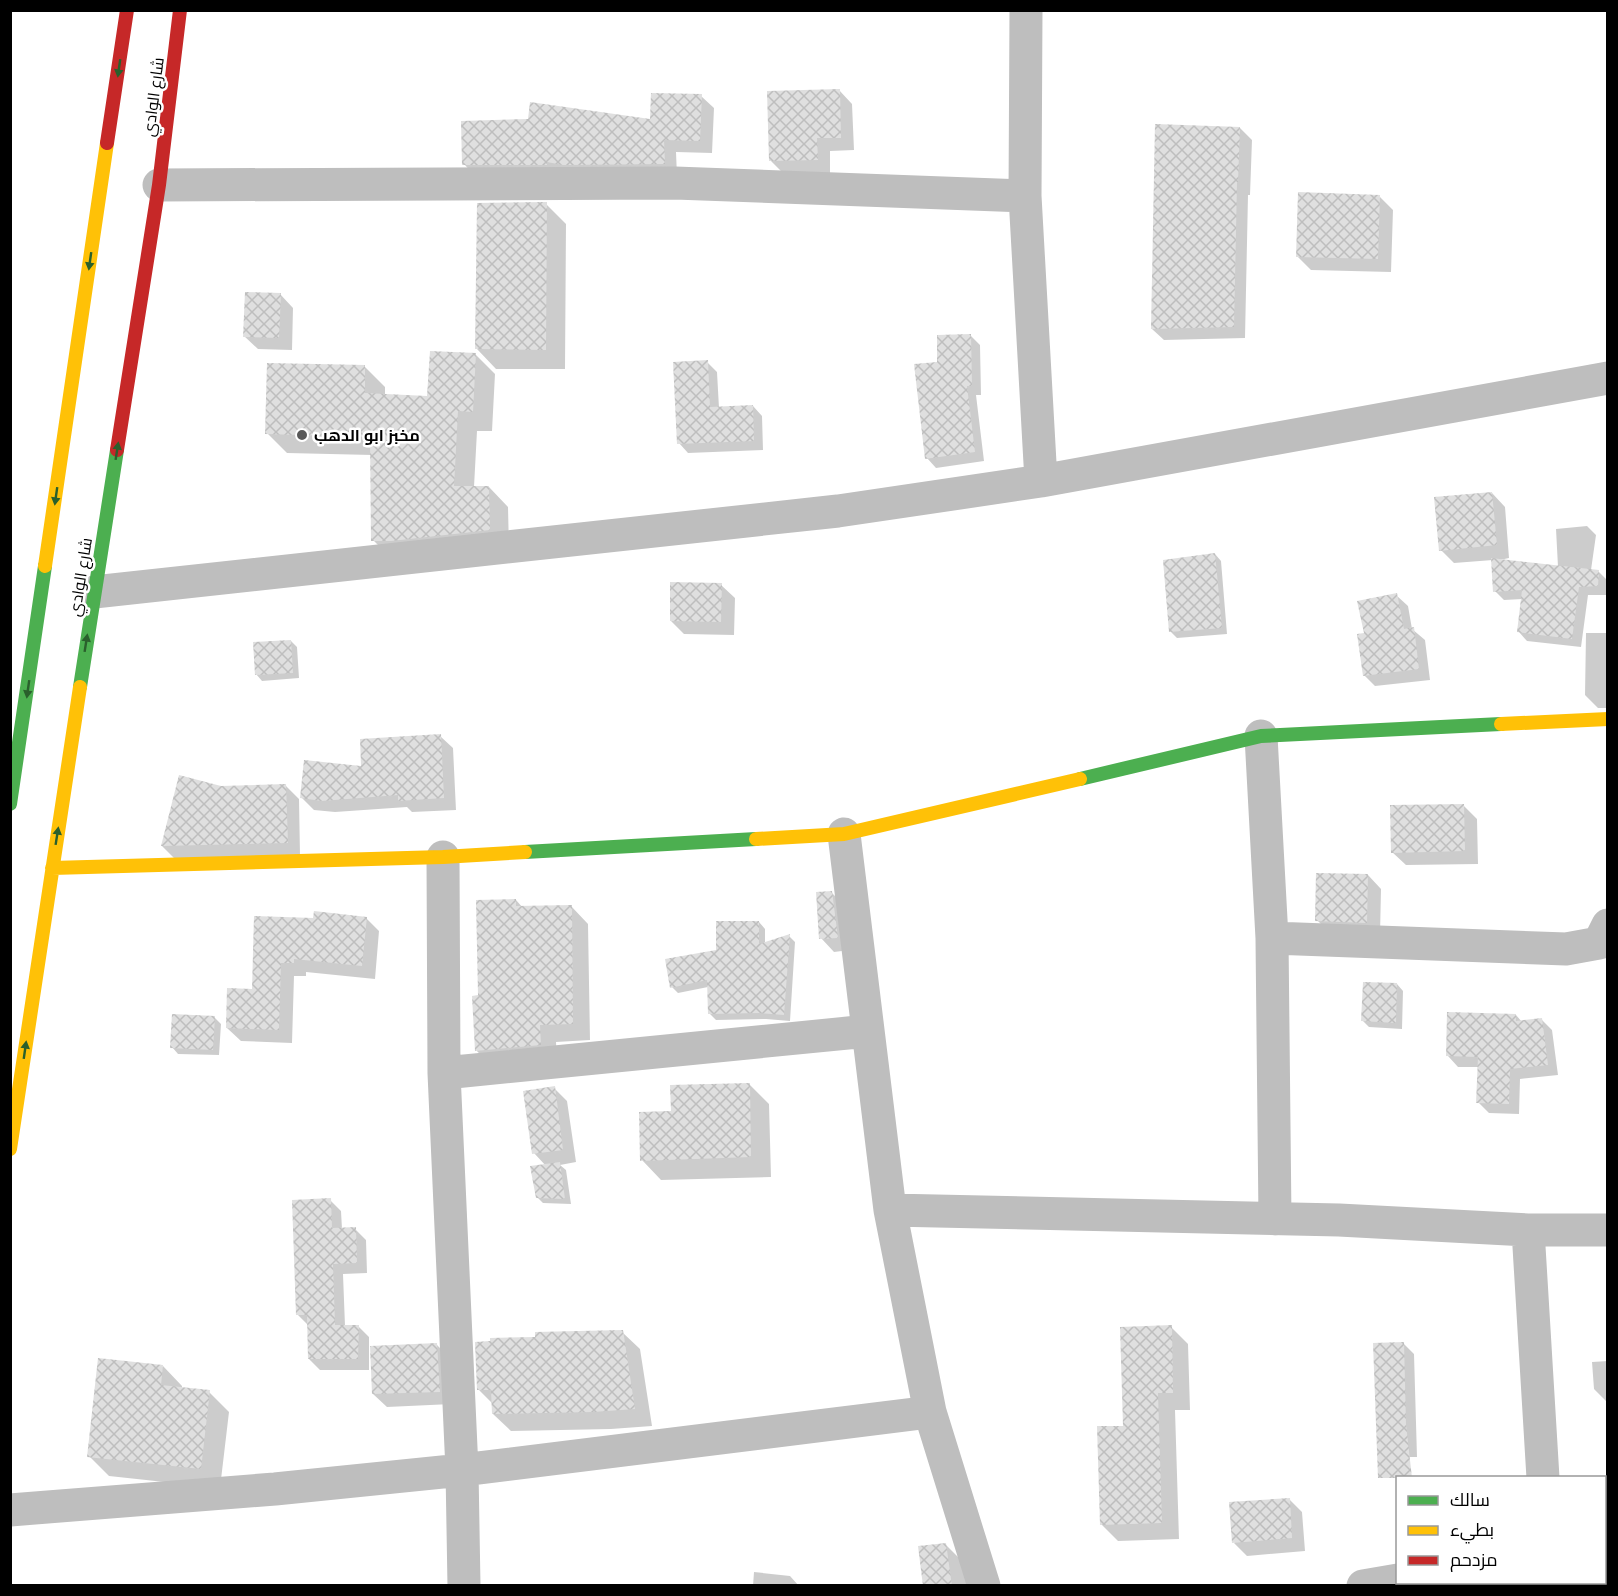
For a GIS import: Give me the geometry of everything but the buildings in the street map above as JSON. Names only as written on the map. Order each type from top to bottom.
[{"type":"main road","points":[[10,804],[127,10]]},
{"type":"main road","name":"شارع الوادي","points":[[10,1149],[94,592],[159,184],[180,10]]},
{"type":"main road","points":[[52,868],[443,857],[844,834],[1261,736],[1608,719]]},
{"type":"street","points":[[1026,10],[1025,196],[1041,482]]},
{"type":"street","points":[[159,184],[675,183],[1025,196]]},
{"type":"street","points":[[94,592],[837,511],[1041,482],[1608,378]]},
{"type":"street","points":[[1261,736],[1272,938],[1275,1219]]},
{"type":"street","points":[[844,834],[890,1210],[930,1412],[984,1586]]},
{"type":"street","points":[[443,857],[444,1073],[462,1470],[464,1586]]},
{"type":"street","points":[[1272,938],[1566,949],[1599,943],[1608,925]]},
{"type":"street","points":[[444,1073],[868,1031]]},
{"type":"street","points":[[890,1210],[1339,1220],[1528,1230],[1608,1230]]},
{"type":"street","points":[[1528,1230],[1543,1476]]},
{"type":"street","points":[[10,1510],[264,1490],[462,1470],[930,1412]]},
{"type":"street","points":[[1363,1586],[1396,1580]]},
{"type":"traffic: fast","points":[[80,687],[117,450]]},
{"type":"traffic: fast","points":[[10,804],[45,566]]},
{"type":"traffic: fast","points":[[1080,779],[1261,736],[1501,724]]},
{"type":"traffic: fast","points":[[525,852],[756,839]]},
{"type":"traffic: slow","points":[[45,566],[107,143]]},
{"type":"traffic: slow","points":[[10,1149],[80,687]]},
{"type":"traffic: slow","points":[[1501,724],[1608,719]]},
{"type":"traffic: slow","points":[[756,839],[844,834],[1080,779]]},
{"type":"traffic: slow","points":[[52,868],[443,857],[525,852]]},
{"type":"traffic: jam","points":[[107,143],[127,10]]},
{"type":"traffic: jam","points":[[117,450],[159,185],[180,10]]},
{"type":"place","name":"مخبز ابو الدهب","points":[[302,435]]}]
